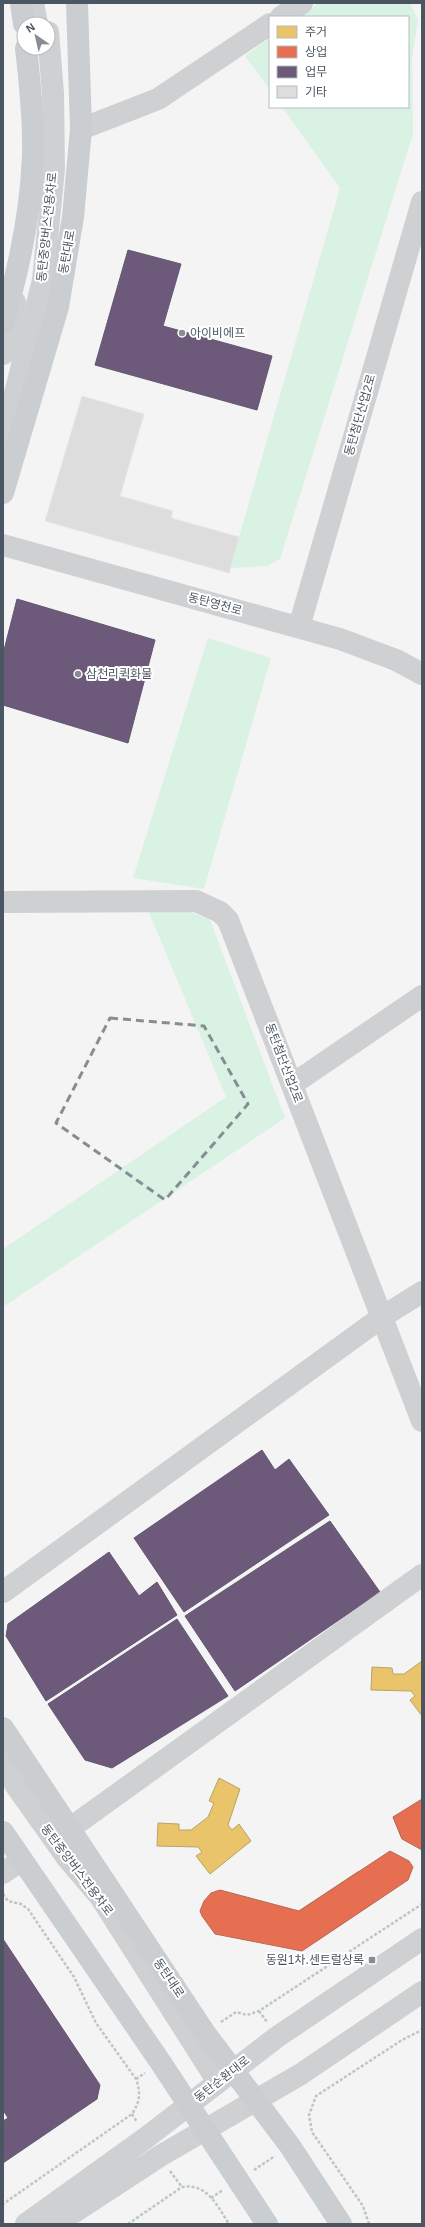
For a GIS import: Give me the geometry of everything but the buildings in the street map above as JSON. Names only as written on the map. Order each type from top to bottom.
[{"type":"main road","points":[[21,3],[23,16]]},
{"type":"main road","name":"동탄대로","points":[[3,493],[58,307],[73,217],[81,129],[77,3]]},
{"type":"main road","points":[[3,323],[16,281],[29,206],[33,154],[27,56]]},
{"type":"main road","name":"동탄대로","points":[[3,1728],[205,2033],[226,2076],[256,2100],[290,2146],[341,2224]]},
{"type":"main road","points":[[3,1832],[267,2224]]},
{"type":"street","points":[[33,3],[35,16]]},
{"type":"street","points":[[43,3],[45,16]]},
{"type":"street","points":[[282,16],[302,3]]},
{"type":"street","points":[[81,129],[158,99],[269,25]]},
{"type":"street","points":[[3,354],[39,204],[38,56]]},
{"type":"street","name":"동탄중앙버스전용차로","points":[[3,442],[43,280],[54,169],[53,93],[50,56]]},
{"type":"street","name":"동탄첨단산업2로","points":[[299,627],[422,202]]},
{"type":"street","name":"동탄영천로","points":[[3,546],[340,639],[396,660],[422,674]]},
{"type":"street","name":"동탄첨단산업2로","points":[[3,902],[196,901],[220,912],[228,920],[293,1084],[422,1421]]},
{"type":"street","points":[[293,1084],[422,996]]},
{"type":"street","points":[[3,1592],[382,1317],[422,1292]]},
{"type":"street","points":[[69,1829],[422,1575]]},
{"type":"street","name":"동탄중앙버스전용차로","points":[[3,1758],[16,1786],[67,1858],[101,1898],[226,2076]]},
{"type":"street","points":[[3,1873],[22,1860]]},
{"type":"street","name":"동탄순환대로","points":[[26,2224],[188,2105],[277,2037],[422,1939]]},
{"type":"street","points":[[56,2224],[160,2156],[301,2074],[422,1992]]},
{"type":"path","points":[[3,1894],[8,1902],[21,1904],[28,1909],[74,1977],[96,2023],[136,2080],[140,2090],[140,2098],[132,2114],[3,2204]]},
{"type":"path","points":[[236,2012],[247,2015],[259,2011],[422,1904]]},
{"type":"path","points":[[369,2224],[363,2206],[312,2132],[309,2115],[311,2107],[316,2096],[402,2040],[422,2030]]},
{"type":"path","points":[[128,2224],[182,2187],[190,2186],[206,2191],[229,2224]]},
{"type":"highlighted area","points":[[110,1018],[204,1026],[248,1104],[165,1200],[56,1123]]},
{"type":"green space","points":[[319,3],[410,3],[418,20],[412,57],[413,134],[280,559],[268,566],[230,568],[340,188],[283,108],[409,108],[409,16],[300,16]]},
{"type":"green space","points":[[269,39],[269,89],[245,56]]},
{"type":"green space","points":[[208,638],[271,658],[204,889],[133,878]]},
{"type":"green space","points":[[176,906],[210,920],[285,1118],[3,1307],[3,1249],[226,1097],[148,910]]},
{"type":"place","name":"아이비에프","points":[[182,333]]},
{"type":"place","name":"삼천리퀵화물","points":[[78,674]]},
{"type":"place","name":"동원1차.센트럴상록","points":[[372,1960]]}]
